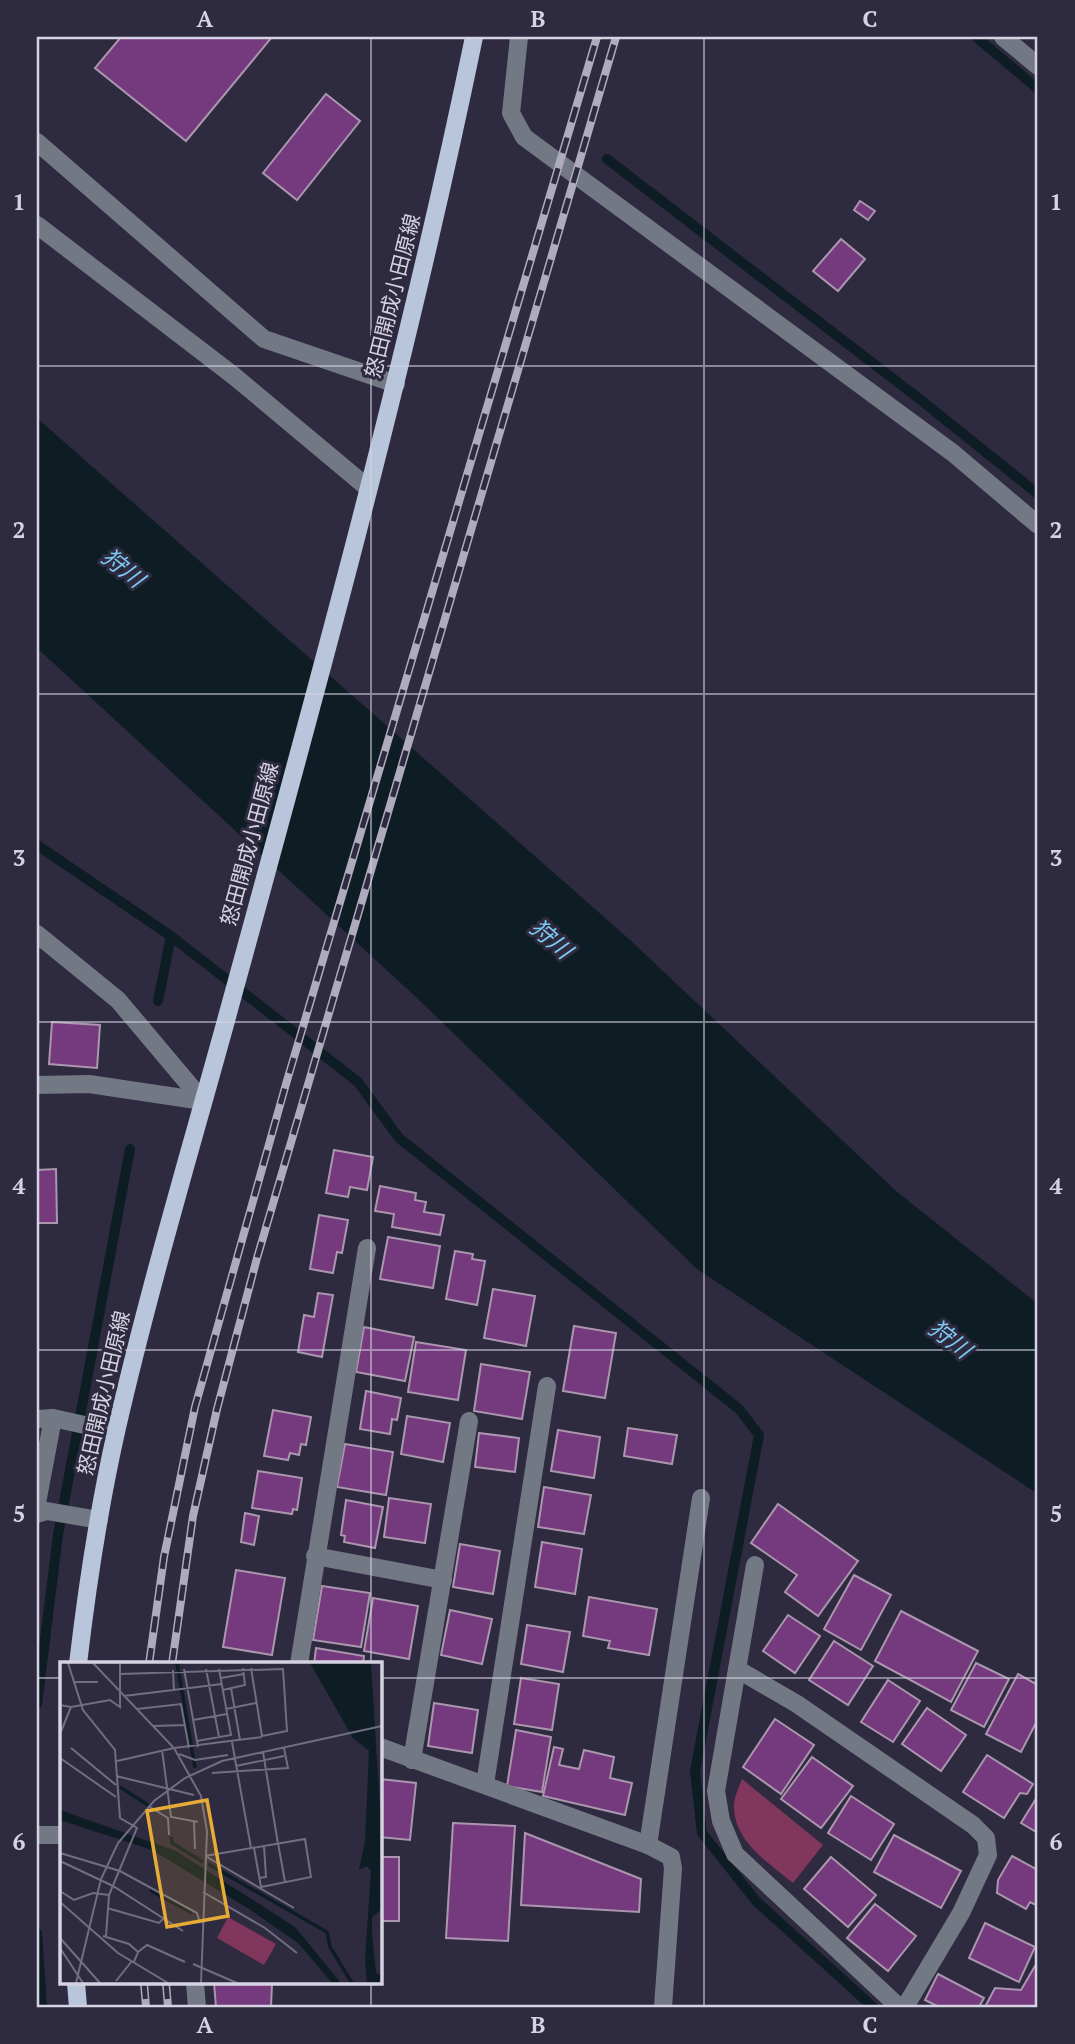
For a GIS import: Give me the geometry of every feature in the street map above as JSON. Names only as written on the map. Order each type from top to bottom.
[{"type":"main road","name":"怒田開成小田原線","points":[[78,1662],[99,1520],[116,1433],[396,384],[442,191],[474,37]]},
{"type":"main road","points":[[76,1984],[78,2007]]},
{"type":"street","points":[[519,37],[511,113],[524,137],[953,453],[1038,525]]},
{"type":"street","points":[[1003,37],[1038,66]]},
{"type":"street","points":[[37,142],[264,340],[396,384]]},
{"type":"street","points":[[37,225],[234,376],[368,488]]},
{"type":"street","points":[[37,934],[118,1000],[203,1101]]},
{"type":"street","points":[[37,1085],[89,1084],[203,1101]]},
{"type":"street","points":[[299,1662],[367,1248]]},
{"type":"street","points":[[485,1784],[547,1386]]},
{"type":"street","points":[[99,1520],[40,1509],[45,1418],[116,1433]]},
{"type":"street","points":[[411,1760],[469,1422]]},
{"type":"street","points":[[648,1845],[701,1498]]},
{"type":"street","points":[[316,1556],[443,1580]]},
{"type":"street","points":[[755,1565],[716,1791],[721,1821],[736,1854],[899,2007]]},
{"type":"street","points":[[737,1669],[797,1703],[972,1825],[986,1838],[988,1855],[961,1913],[905,2007]]},
{"type":"street","points":[[382,1747],[411,1760],[485,1784],[648,1845],[671,1857],[673,1868],[663,2007]]},
{"type":"street","points":[[195,1984],[197,2007]]},
{"type":"shaded area","points":[[742,1779],[823,1845],[793,1883],[754,1850],[740,1830],[734,1806]]},
{"type":"water","name":"狩川","points":[[37,418],[629,939],[896,1191],[1038,1304],[1038,1494],[697,1269],[417,998],[37,648]]},
{"type":"building","points":[[121,37],[272,37],[186,141],[95,68]]},
{"type":"building","points":[[326,94],[360,121],[297,200],[263,173]]},
{"type":"building","points":[[860,201],[875,211],[868,220],[854,210]]},
{"type":"building","points":[[841,239],[865,259],[838,291],[813,271]]},
{"type":"building","points":[[52,1022],[100,1025],[97,1068],[49,1064]]},
{"type":"building","points":[[334,1150],[373,1157],[367,1190],[350,1187],[348,1197],[326,1193]]},
{"type":"building","points":[[56,1169],[57,1223],[37,1223],[37,1170]]},
{"type":"building","points":[[380,1186],[416,1193],[415,1200],[426,1202],[424,1212],[444,1215],[440,1235],[392,1227],[394,1214],[375,1211]]},
{"type":"building","points":[[319,1215],[348,1220],[342,1253],[337,1252],[333,1273],[310,1269]]},
{"type":"building","points":[[388,1237],[440,1246],[433,1288],[380,1279]]},
{"type":"building","points":[[455,1251],[473,1254],[472,1259],[485,1261],[477,1305],[446,1299]]},
{"type":"building","points":[[493,1289],[535,1296],[526,1346],[484,1338]]},
{"type":"building","points":[[318,1293],[333,1295],[322,1357],[298,1352],[304,1315],[314,1317]]},
{"type":"building","points":[[574,1326],[616,1333],[605,1398],[563,1391]]},
{"type":"building","points":[[364,1327],[414,1337],[405,1381],[356,1372]]},
{"type":"building","points":[[416,1342],[466,1350],[458,1400],[408,1392]]},
{"type":"building","points":[[481,1364],[530,1372],[522,1419],[474,1411]]},
{"type":"building","points":[[366,1391],[401,1398],[397,1420],[392,1419],[390,1434],[360,1429]]},
{"type":"building","points":[[273,1410],[311,1417],[306,1445],[301,1444],[299,1455],[290,1453],[288,1460],[264,1456]]},
{"type":"building","points":[[407,1416],[450,1423],[443,1462],[401,1454]]},
{"type":"building","points":[[628,1428],[677,1435],[672,1464],[624,1456]]},
{"type":"building","points":[[558,1430],[600,1437],[594,1478],[551,1471]]},
{"type":"building","points":[[479,1433],[519,1438],[515,1472],[475,1467]]},
{"type":"building","points":[[345,1444],[393,1452],[386,1495],[337,1487]]},
{"type":"building","points":[[258,1471],[302,1478],[297,1510],[293,1509],[292,1514],[252,1508]]},
{"type":"building","points":[[544,1487],[591,1495],[584,1534],[538,1527]]},
{"type":"building","points":[[389,1498],[431,1504],[425,1543],[384,1537]]},
{"type":"building","points":[[346,1500],[383,1507],[375,1548],[344,1542],[345,1536],[341,1535]]},
{"type":"building","points":[[778,1504],[858,1561],[818,1616],[785,1592],[797,1575],[751,1543]]},
{"type":"building","points":[[245,1513],[259,1516],[254,1545],[241,1542]]},
{"type":"building","points":[[542,1542],[582,1549],[575,1594],[535,1587]]},
{"type":"building","points":[[460,1544],[500,1551],[493,1594],[453,1587]]},
{"type":"building","points":[[236,1570],[285,1578],[272,1655],[223,1647]]},
{"type":"building","points":[[854,1575],[891,1595],[861,1650],[824,1629]]},
{"type":"building","points":[[322,1586],[370,1593],[361,1647],[313,1640]]},
{"type":"building","points":[[589,1597],[657,1609],[649,1655],[608,1648],[610,1641],[583,1636]]},
{"type":"building","points":[[373,1598],[418,1606],[409,1659],[364,1651]]},
{"type":"building","points":[[450,1610],[492,1619],[482,1664],[441,1655]]},
{"type":"building","points":[[901,1611],[978,1651],[951,1702],[875,1661]]},
{"type":"building","points":[[788,1615],[820,1636],[795,1673],[763,1651]]},
{"type":"building","points":[[527,1625],[570,1632],[563,1672],[521,1664]]},
{"type":"building","points":[[834,1641],[873,1666],[848,1705],[809,1680]]},
{"type":"building","points":[[316,1648],[364,1656],[363,1662],[314,1662]]},
{"type":"building","points":[[976,1663],[1009,1679],[984,1727],[951,1710]]},
{"type":"building","points":[[1018,1674],[1038,1685],[1038,1719],[1021,1752],[986,1734]]},
{"type":"building","points":[[521,1678],[559,1684],[552,1730],[514,1724]]},
{"type":"building","points":[[888,1680],[920,1701],[893,1742],[861,1722]]},
{"type":"building","points":[[434,1703],[478,1710],[472,1753],[428,1746]]},
{"type":"building","points":[[927,1708],[966,1735],[941,1771],[902,1744]]},
{"type":"building","points":[[775,1719],[814,1745],[781,1794],[743,1767]]},
{"type":"building","points":[[516,1730],[551,1737],[542,1792],[507,1786]]},
{"type":"building","points":[[554,1747],[563,1749],[559,1765],[579,1769],[584,1750],[614,1757],[610,1778],[632,1783],[625,1815],[543,1796]]},
{"type":"building","points":[[987,1755],[1033,1784],[1027,1794],[1020,1793],[1004,1818],[963,1792]]},
{"type":"building","points":[[812,1757],[853,1786],[821,1828],[781,1799]]},
{"type":"building","points":[[382,1779],[416,1783],[410,1840],[382,1837]]},
{"type":"building","points":[[851,1796],[894,1824],[871,1860],[828,1833]]},
{"type":"building","points":[[1038,1798],[1038,1833],[1021,1823]]},
{"type":"building","points":[[453,1823],[515,1826],[508,1941],[446,1938]]},
{"type":"building","points":[[525,1833],[641,1879],[639,1912],[521,1905]]},
{"type":"building","points":[[894,1835],[961,1871],[941,1908],[874,1872]]},
{"type":"building","points":[[1012,1856],[1038,1870],[1038,1906],[1030,1902],[1026,1909],[997,1893],[998,1880]]},
{"type":"building","points":[[382,1857],[399,1857],[399,1921],[382,1921]]},
{"type":"building","points":[[831,1857],[876,1895],[848,1927],[804,1889]]},
{"type":"building","points":[[875,1904],[916,1936],[888,1971],[847,1938]]},
{"type":"building","points":[[985,1923],[1035,1947],[1019,1982],[969,1958]]},
{"type":"building","points":[[1038,1961],[1038,2007],[985,2007],[995,1988],[1021,1990]]},
{"type":"building","points":[[938,1974],[984,1998],[979,2007],[939,2007],[925,2000]]},
{"type":"building","points":[[214,1984],[272,1984],[271,2007],[216,2007]]},
{"type":"waterway","points":[[976,37],[1038,89]]},
{"type":"waterway","points":[[607,159],[917,397],[1038,494]]},
{"type":"waterway","points":[[37,845],[171,936],[358,1082],[399,1138],[739,1409],[759,1435],[695,1771],[702,1833],[756,1901],[873,2007]]},
{"type":"waterway","points":[[158,1001],[171,936]]},
{"type":"waterway","points":[[37,1704],[58,1535],[130,1149]]},
{"type":"waterway","points":[[37,1933],[42,2007]]},
{"type":"railway","points":[[149,1662],[164,1557],[195,1407],[286,1084],[597,37]]},
{"type":"railway","points":[[172,1662],[193,1516],[217,1409],[257,1258],[616,37]]},
{"type":"railway","points":[[144,1984],[146,2007]]},
{"type":"railway","points":[[166,1984],[168,2007]]}]
